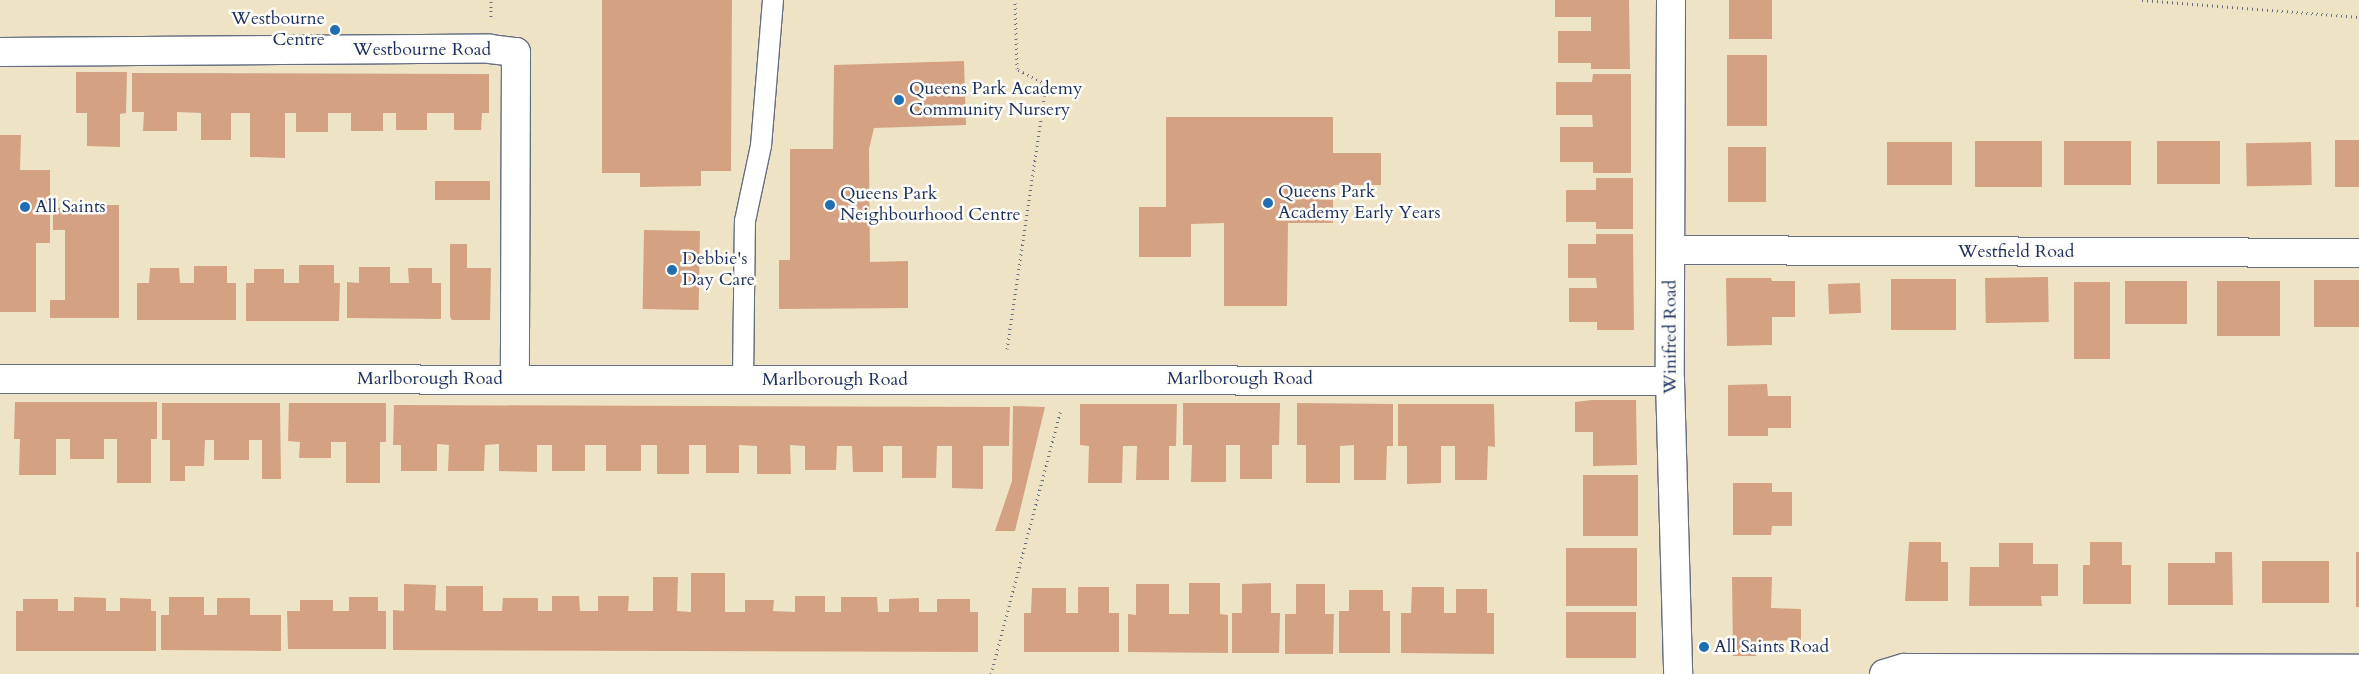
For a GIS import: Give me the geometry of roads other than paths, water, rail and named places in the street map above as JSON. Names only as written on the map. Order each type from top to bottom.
[{"type":"street","name":"Winifred Road","points":[[1670,0],[1672,250],[1670,381],[1678,674]]},
{"type":"street","name":"Westbourne Road","points":[[0,52],[480,49],[516,52],[515,380]]},
{"type":"street","name":"Westfield Road","points":[[1672,250],[2359,253]]},
{"type":"street","name":"Marlborough Road","points":[[0,379],[744,380],[1069,378],[1670,381]]},
{"type":"street","points":[[1884,674],[1904,668],[2359,669]]},
{"type":"lane","points":[[744,380],[745,221],[761,146],[773,0]]},
{"type":"place","name":"Westbourne Centre","points":[[335,30]]},
{"type":"place","name":"Queens Park Academy Community Nursery","points":[[899,100]]},
{"type":"place","name":"Queens Park Academy Early Years","points":[[1268,203]]},
{"type":"place","name":"Queens Park Neighbourhood Centre","points":[[830,205]]},
{"type":"place","name":"All Saints","points":[[25,207]]},
{"type":"place","name":"Debbie's Day Care","points":[[672,270]]},
{"type":"place","name":"All Saints Road","points":[[1704,647]]}]
